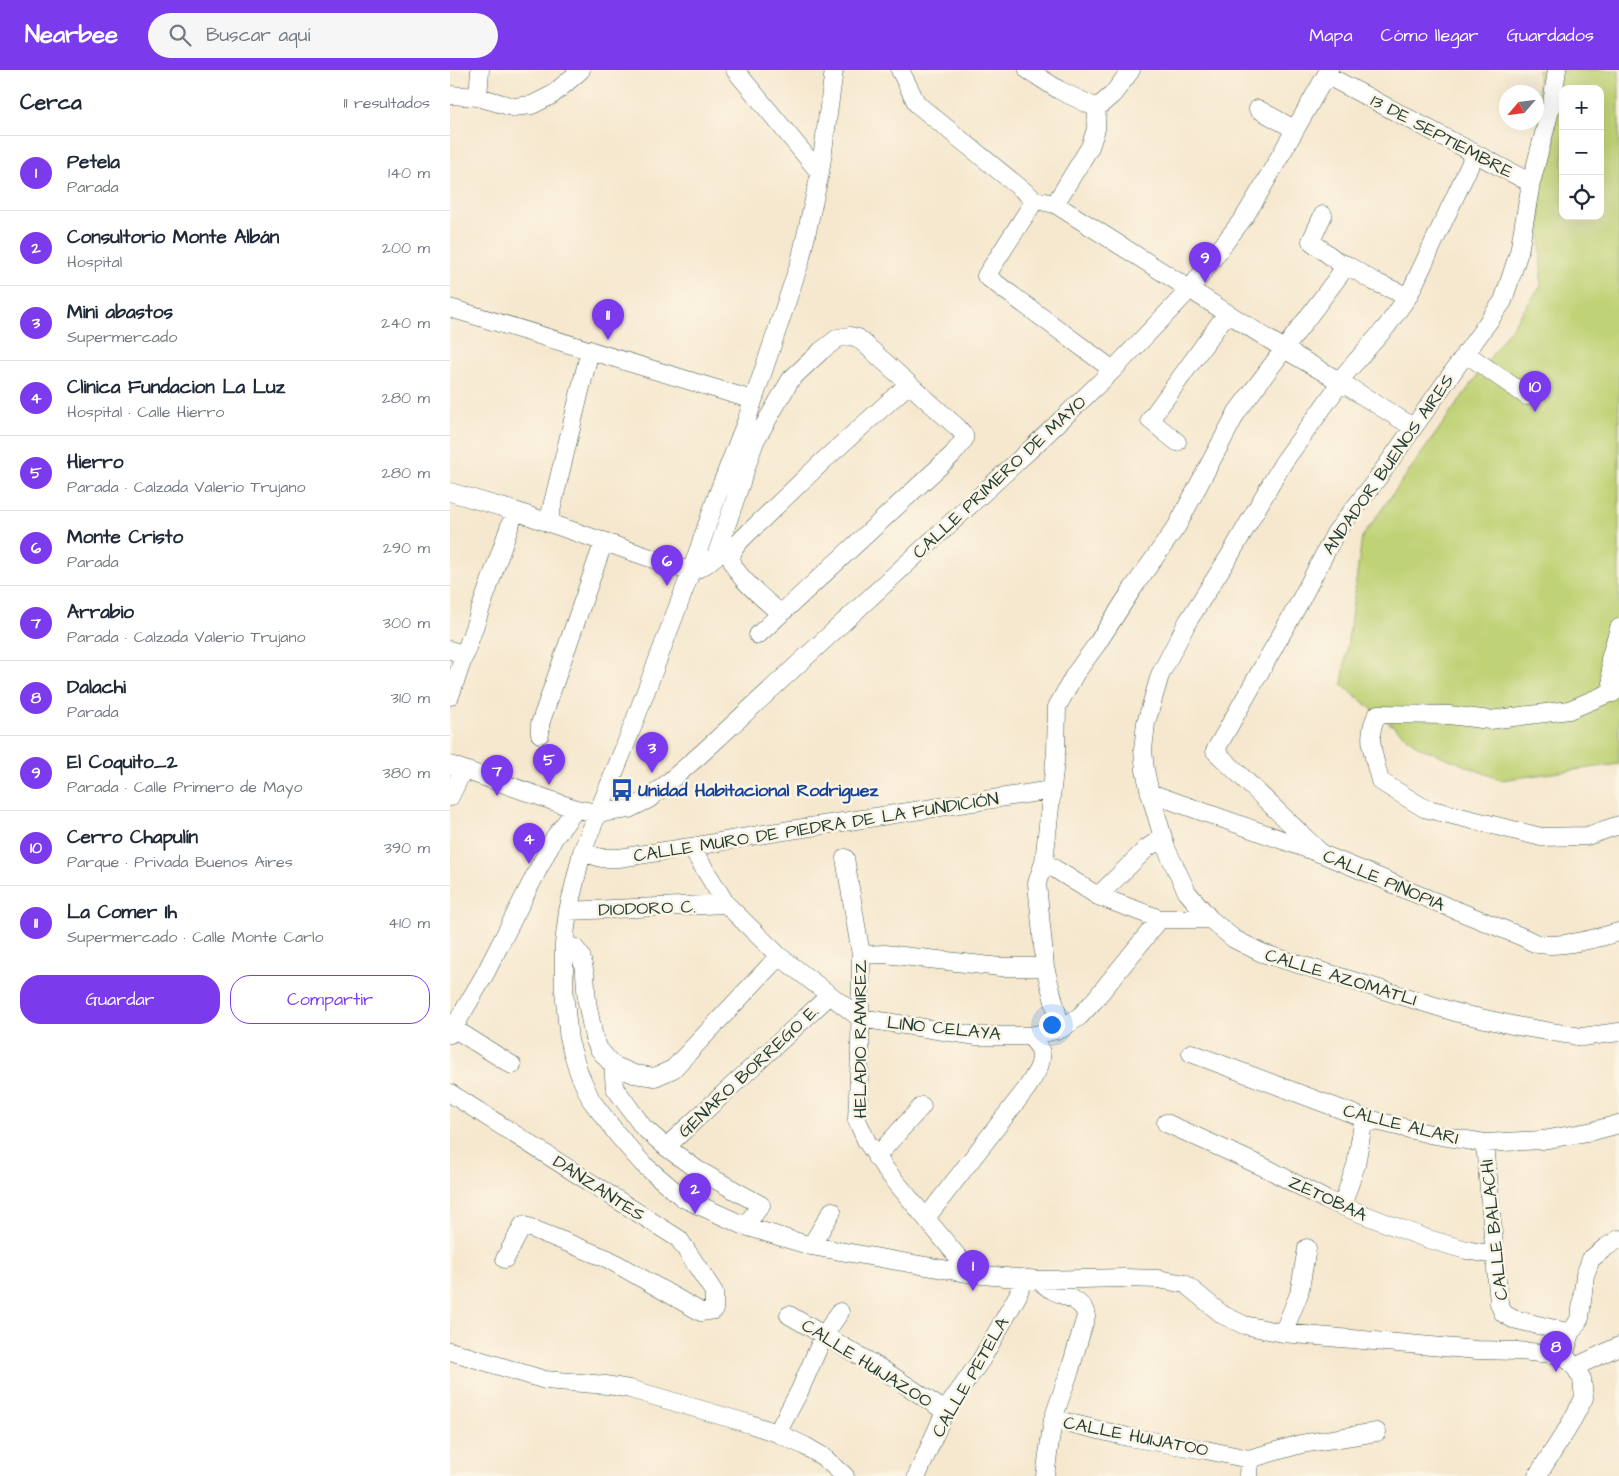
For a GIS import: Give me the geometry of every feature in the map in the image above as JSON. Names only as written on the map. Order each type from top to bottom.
[{"type":"street","points":[[478,98],[480,70]]},
{"type":"street","points":[[450,95],[478,98],[514,107],[532,105],[552,95],[581,70]]},
{"type":"street","points":[[735,70],[820,173]]},
{"type":"street","points":[[834,70],[820,173],[800,262],[753,400],[716,496],[691,572],[582,852],[568,911],[564,944],[564,990],[569,1041],[579,1073],[591,1100],[643,1164],[683,1198],[745,1226],[811,1246],[972,1274],[1030,1279],[1158,1279],[1185,1284],[1223,1316],[1244,1325],[1283,1333],[1478,1350],[1517,1351],[1570,1361],[1619,1346]]},
{"type":"street","points":[[900,70],[917,104],[1035,200],[1055,204],[1413,428]]},
{"type":"street","points":[[1028,70],[1059,90],[1097,108]]},
{"type":"street","points":[[1055,204],[1090,147],[1096,129],[1097,108],[1114,94],[1131,70]]},
{"type":"street","name":"ANDADOR BUENOS AIRES","points":[[1322,854],[1215,752],[1298,606],[1336,532],[1377,479],[1503,301],[1519,252],[1531,183],[1552,103],[1556,70]]},
{"type":"street","name":"13 DE SEPTIEMBRE","points":[[1327,72],[1531,183]]},
{"type":"street","name":"CALLE PRIMERO DE MAYO","points":[[457,768],[576,809],[599,812],[629,809],[649,799],[701,754],[1035,445],[1112,370],[1190,289],[1245,216],[1327,72]]},
{"type":"street","points":[[1258,109],[1294,130]]},
{"type":"street","name":"CALLE AZOMATLI","points":[[1475,154],[1409,296],[1387,326],[1339,382],[1334,392],[1283,463],[1230,555],[1188,621],[1160,675],[1146,723],[1143,750],[1145,770],[1162,838],[1187,892],[1210,919],[1234,939],[1262,953],[1458,1013],[1516,1026],[1582,1037],[1619,1032]]},
{"type":"street","points":[[1035,200],[986,276],[1112,370]]},
{"type":"street","points":[[1323,216],[1311,241],[1338,262],[1347,265],[1373,281],[1409,296]]},
{"type":"street","points":[[1061,1028],[1045,968],[1037,883],[1044,862],[1056,752],[1057,707],[1075,674],[1177,526],[1238,412],[1347,265]]},
{"type":"street","points":[[450,308],[753,400]]},
{"type":"street","points":[[1177,442],[1150,420],[1227,313]]},
{"type":"street","points":[[450,492],[515,511],[691,572],[705,566],[716,556],[755,441],[791,379],[838,338],[850,336],[858,338],[958,428],[964,435],[964,440],[946,460],[758,635]]},
{"type":"street","points":[[548,523],[590,350]]},
{"type":"street","points":[[1465,353],[1527,396]]},
{"type":"street","points":[[781,614],[737,572],[732,561],[732,553],[737,544],[823,461],[909,384]]},
{"type":"street","points":[[450,696],[458,653],[515,511]]},
{"type":"street","points":[[540,729],[604,541]]},
{"type":"street","points":[[1619,628],[1610,659],[1616,691],[1568,710],[1490,720],[1449,715],[1378,714],[1372,723],[1371,739],[1380,781],[1424,808],[1541,838],[1587,836],[1619,825]]},
{"type":"street","points":[[450,797],[457,768]]},
{"type":"street","name":"CALLE MURO DE PIEDRA DE LA FUNDICIÓN","points":[[582,852],[601,858],[619,858],[1051,790]]},
{"type":"street","name":"CALLE PINOPIA","points":[[1150,793],[1279,837],[1383,878],[1409,891],[1537,944],[1592,940],[1619,932]]},
{"type":"street","points":[[512,1065],[451,1031],[484,976],[554,838],[576,809]]},
{"type":"street","points":[[1279,837],[1289,822]]},
{"type":"street","points":[[1098,896],[1147,848],[1162,838]]},
{"type":"street","name":"LINO CELAYA","points":[[691,847],[726,904],[778,956],[860,1018],[977,1036],[1030,1036],[1061,1028],[1080,1016],[1160,919]]},
{"type":"street","name":"HELADIO RAMIREZ","points":[[845,858],[861,955],[857,1120],[876,1157],[972,1274]]},
{"type":"street","points":[[1044,862],[1098,896],[1160,919],[1210,919]]},
{"type":"street","name":"DIODORO C.","points":[[568,911],[726,904]]},
{"type":"street","points":[[564,944],[575,948],[581,956],[585,974],[586,1002],[594,1038],[599,1049],[613,1065],[634,1074],[655,1077],[673,1069],[778,956]]},
{"type":"street","points":[[861,955],[885,954],[1000,967],[1045,968]]},
{"type":"street","name":"GENARO BORREGO E.","points":[[666,1147],[830,995]]},
{"type":"street","points":[[926,1218],[1027,1088],[1037,1072],[1041,1059],[1040,1049],[1030,1036]]},
{"type":"street","name":"CALLE ALARI","points":[[1191,1053],[1364,1118],[1430,1134],[1485,1143],[1543,1140],[1619,1124]]},
{"type":"street","points":[[613,1065],[615,1088],[643,1126],[666,1147],[696,1169],[761,1205],[745,1226]]},
{"type":"street","name":"DANZANTES","points":[[450,1093],[679,1239],[714,1292],[714,1310],[701,1312],[608,1259],[523,1225],[506,1259]]},
{"type":"street","points":[[876,1157],[922,1106]]},
{"type":"street","points":[[1342,1206],[1356,1165],[1364,1118]]},
{"type":"street","name":"ZETOBAA","points":[[1166,1123],[1268,1169],[1326,1200],[1425,1238],[1466,1250],[1495,1255]]},
{"type":"street","name":"CALLE BALACHI","points":[[1485,1143],[1499,1303],[1503,1313],[1512,1319],[1570,1333]]},
{"type":"street","points":[[811,1246],[832,1211]]},
{"type":"street","points":[[1537,1476],[1568,1428],[1584,1398],[1582,1380],[1570,1361],[1570,1333],[1580,1318],[1585,1274],[1591,1259],[1619,1239]]},
{"type":"street","points":[[1283,1333],[1299,1294],[1307,1248]]},
{"type":"street","points":[[1030,1279],[1049,1290],[1078,1302],[1085,1310],[1086,1316],[1054,1419],[1045,1476]]},
{"type":"street","name":"CALLE PETELA","points":[[917,1476],[945,1411],[985,1352],[1018,1295],[1030,1279]]},
{"type":"street","points":[[777,1433],[799,1392],[824,1335],[840,1312]]},
{"type":"street","name":"CALLE HUIJAZOO","points":[[789,1314],[874,1365],[945,1411]]},
{"type":"street","points":[[450,1351],[545,1380],[607,1385],[630,1389],[733,1418],[777,1433],[805,1446],[822,1456],[845,1476]]},
{"type":"street","name":"CALLE HUIJATOO","points":[[1054,1419],[1128,1437],[1206,1450],[1249,1467],[1301,1444],[1377,1432]]},
{"type":"green space","points":[[1538,70],[1619,70],[1619,764],[1501,780],[1419,747],[1342,685],[1362,537],[1541,286],[1539,130],[1544,130],[1544,85],[1538,85]]},
{"type":"place","name":"El Coquito_2","points":[[1205,283]]},
{"type":"place","name":"La Comer Ih","points":[[608,340]]},
{"type":"place","name":"Cerro Chapulín","points":[[1535,412]]},
{"type":"place","name":"Monte Cristo","points":[[667,586]]},
{"type":"place","name":"Mini abastos","points":[[652,773]]},
{"type":"place","name":"Hierro","points":[[549,785]]},
{"type":"place","name":"Unidad Habitacional Rodriguez","points":[[622,790]]},
{"type":"place","name":"Arrabio","points":[[497,796]]},
{"type":"place","name":"Clinica Fundacion La Luz","points":[[529,864]]},
{"type":"place","name":"Consultorio Monte Albán","points":[[695,1214]]},
{"type":"place","name":"Petela","points":[[973,1291]]},
{"type":"place","name":"Dalachi","points":[[1556,1372]]}]
